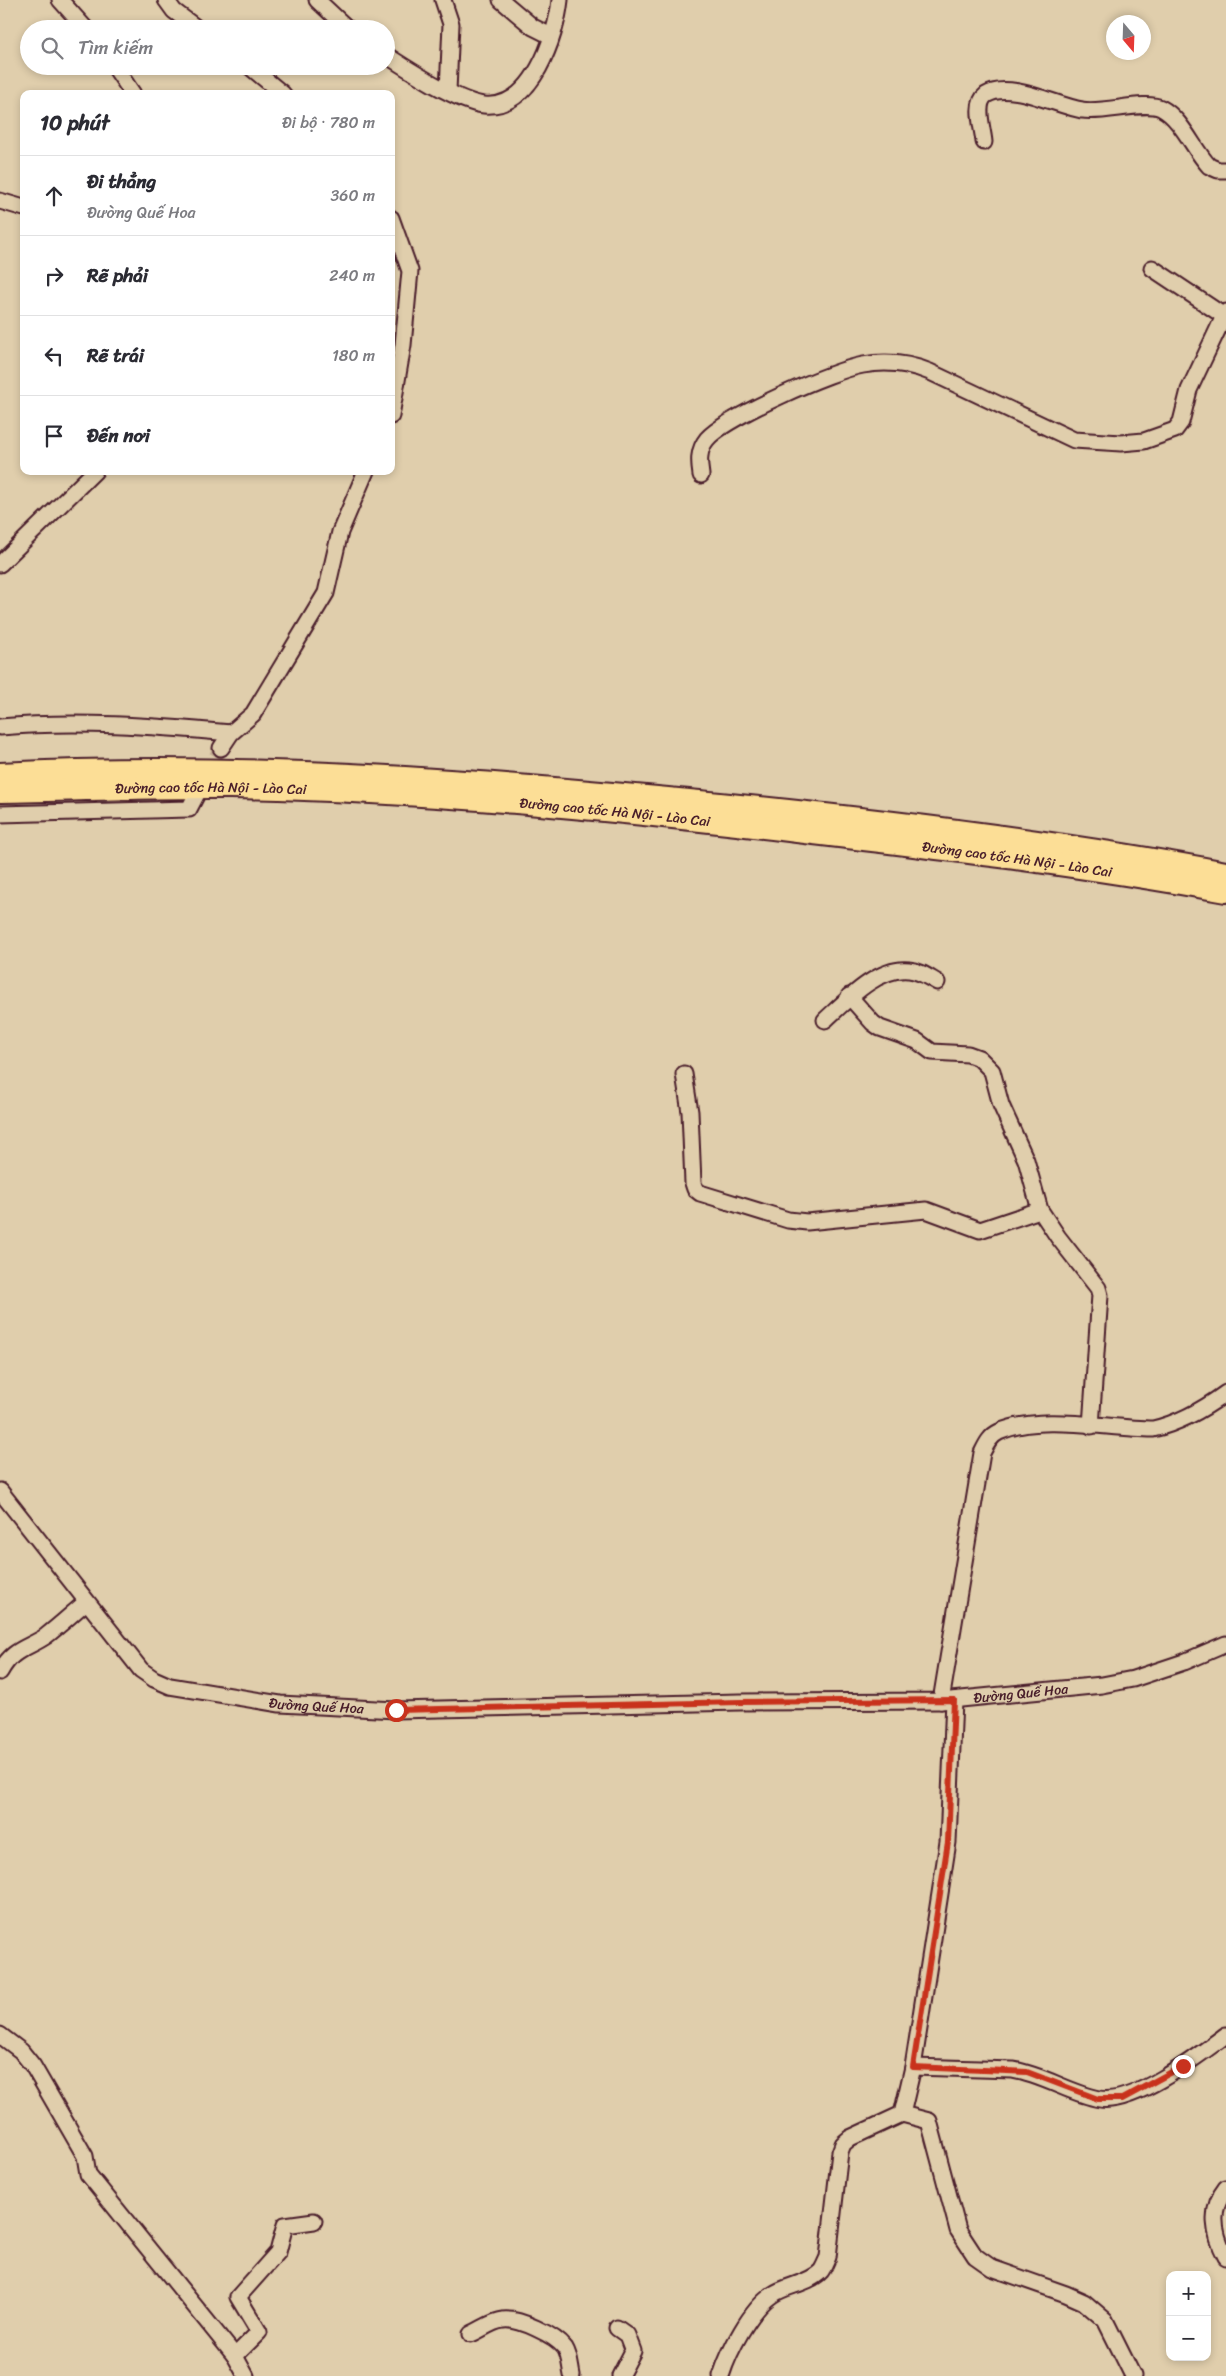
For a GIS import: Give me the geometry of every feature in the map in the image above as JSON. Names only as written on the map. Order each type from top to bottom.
[{"type":"highway","name":"Đường cao tốc Hà Nội - Lào Cai","points":[[2,778],[165,769],[468,781],[699,802],[986,835],[1121,853],[1226,873]]},
{"type":"highway","name":"Đường cao tốc Hà Nội - Lào Cai","points":[[2,778],[127,788],[230,787],[468,797],[696,819],[988,854],[1127,873],[1226,891]]},
{"type":"highway","points":[[0,804],[24,803],[127,788]]},
{"type":"street","points":[[62,0],[79,20]]},
{"type":"street","points":[[166,0],[174,11],[186,20]]},
{"type":"street","points":[[317,0],[338,20]]},
{"type":"street","points":[[443,0],[450,24],[448,91]]},
{"type":"street","points":[[501,0],[533,27],[551,36]]},
{"type":"street","points":[[395,60],[448,91],[484,105],[503,102],[526,87],[539,68],[551,36],[560,0]]},
{"type":"street","points":[[120,75],[130,90]]},
{"type":"street","points":[[260,75],[279,90]]},
{"type":"street","points":[[984,142],[980,104],[984,96],[993,92],[1017,92],[1090,111],[1157,106],[1168,113],[1209,166],[1218,170],[1226,170]]},
{"type":"street","points":[[0,201],[20,207]]},
{"type":"street","points":[[395,229],[410,271],[403,345],[395,392]]},
{"type":"street","points":[[702,475],[701,448],[716,431],[728,422],[769,401],[835,373],[862,366],[886,363],[914,366],[930,372],[1074,440],[1121,443],[1144,441],[1163,436],[1174,430],[1181,422],[1189,390],[1225,314],[1152,268]]},
{"type":"street","points":[[0,564],[90,475]]},
{"type":"street","points":[[221,748],[231,733],[253,714],[326,593],[340,532],[364,475]]},
{"type":"street","points":[[0,727],[31,724],[87,724],[231,733]]},
{"type":"street","points":[[0,814],[189,809],[200,788]]},
{"type":"street","points":[[824,1020],[849,996],[887,974],[898,970],[921,973],[937,982]]},
{"type":"street","points":[[849,996],[873,1023],[880,1028],[917,1041],[932,1052],[968,1054],[979,1058],[995,1078],[1001,1105],[1026,1160],[1040,1210],[1058,1237],[1098,1288],[1100,1295],[1092,1426]]},
{"type":"street","points":[[684,1074],[690,1112],[693,1183],[695,1189],[700,1193],[788,1220],[807,1222],[926,1210],[980,1230],[1040,1210]]},
{"type":"street","points":[[902,2114],[913,2067],[948,1842],[948,1700],[982,1453],[988,1442],[998,1433],[1028,1425],[1140,1429],[1166,1426],[1207,1407],[1226,1393]]},
{"type":"street","name":"Đường Quế Hoa","points":[[2,1499],[141,1670],[154,1679],[170,1686],[280,1704],[396,1710],[740,1702],[948,1700],[1102,1685],[1150,1673],[1226,1644]]},
{"type":"street","points":[[0,1672],[7,1662],[22,1648],[47,1635],[86,1602]]},
{"type":"street","points":[[0,2035],[21,2051],[33,2066],[85,2156],[88,2174],[235,2356],[246,2376]]},
{"type":"street","points":[[913,2067],[1027,2072],[1098,2099],[1122,2099],[1183,2066],[1226,2035]]},
{"type":"street","points":[[721,2376],[726,2362],[745,2326],[765,2301],[774,2294],[821,2271],[828,2257],[840,2152],[843,2144],[850,2138],[902,2114],[929,2121],[958,2230],[976,2256],[992,2268],[1084,2302],[1105,2320],[1133,2376]]},
{"type":"street","points":[[1226,2188],[1219,2200],[1214,2220],[1216,2233],[1226,2257]]},
{"type":"street","points":[[235,2356],[259,2332],[238,2297],[278,2252],[285,2225],[314,2221]]},
{"type":"street","points":[[471,2334],[497,2321],[512,2320],[543,2332],[557,2339],[566,2349],[571,2376]]},
{"type":"street","points":[[617,2328],[627,2335],[633,2352],[620,2376]]},
{"type":"tunnel","points":[[205,777],[221,748]]},
{"type":"route","points":[[396,1710],[740,1702],[954,1700],[948,1842],[913,2067],[1027,2072],[1098,2099],[1109,2100],[1122,2099],[1183,2066]]}]
